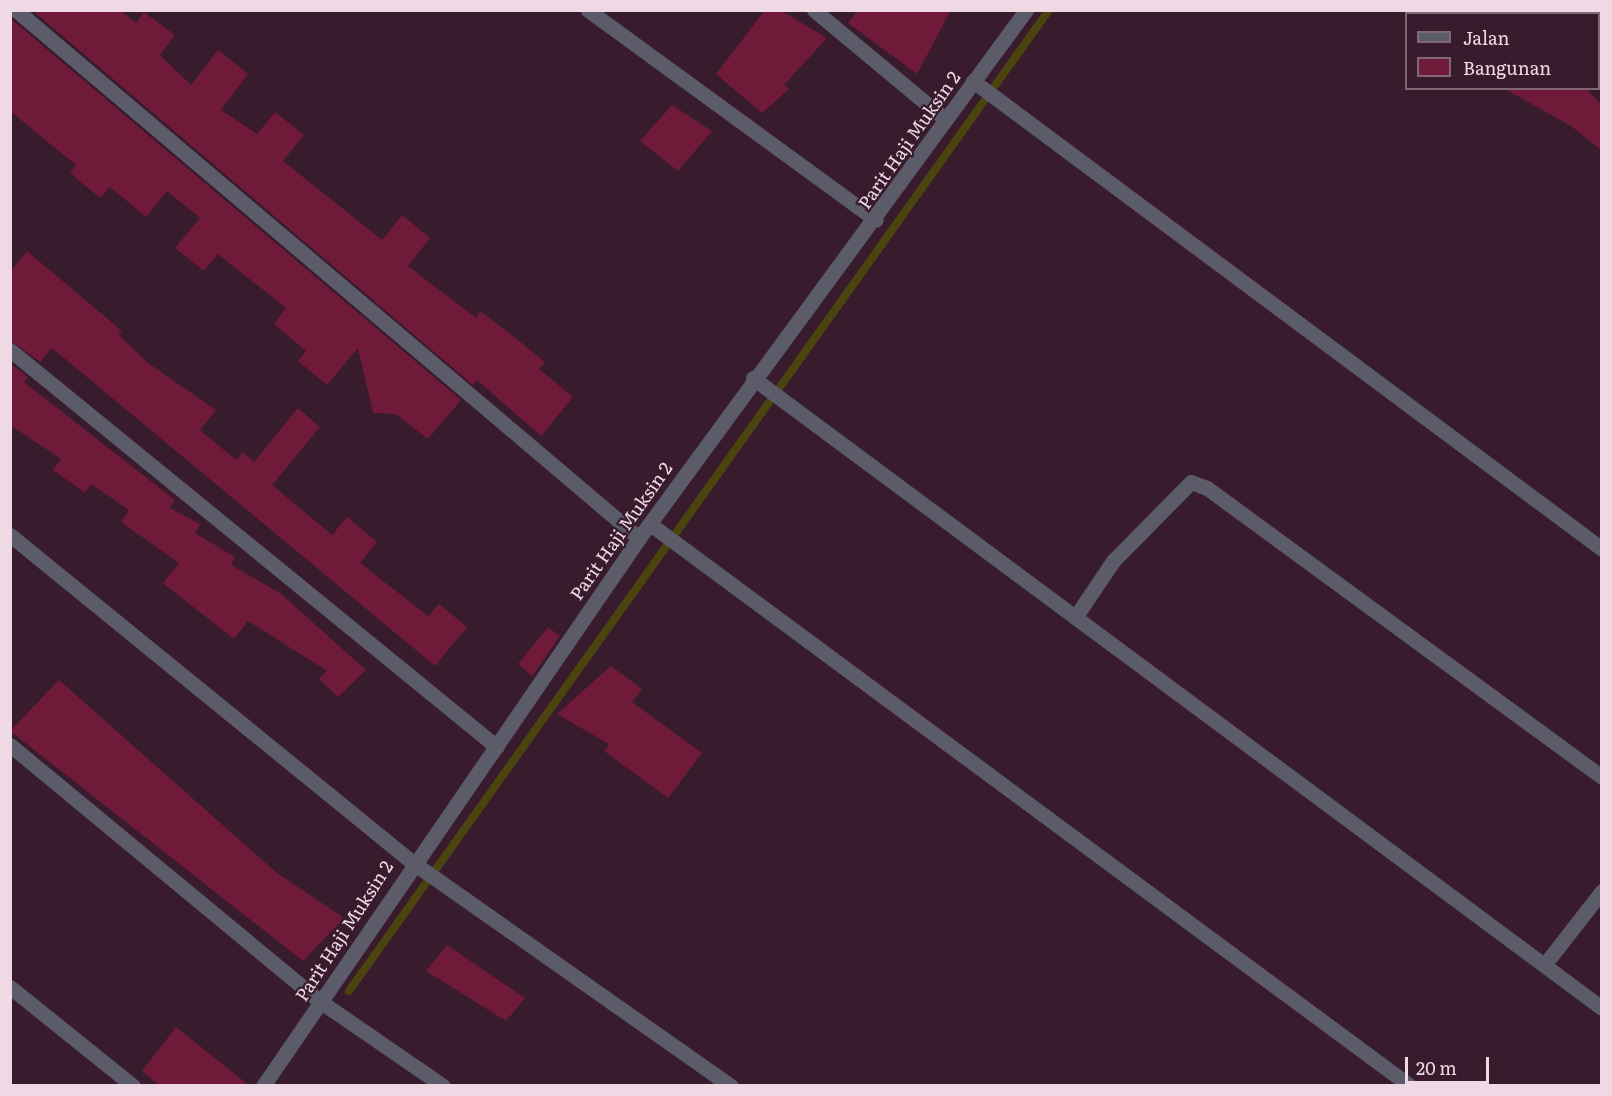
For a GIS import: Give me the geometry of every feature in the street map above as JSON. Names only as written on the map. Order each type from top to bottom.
[{"type":"street","points":[[16,10],[639,538]]},
{"type":"street","points":[[588,10],[876,220]]},
{"type":"street","points":[[814,10],[945,119]]},
{"type":"street","name":"Parit Haji Muksin 2","points":[[263,1086],[412,862],[497,747],[639,538],[753,378],[876,220],[945,119],[1026,10]]},
{"type":"street","points":[[974,81],[1602,549]]},
{"type":"street","points":[[10,350],[497,747]]},
{"type":"street","points":[[753,378],[1602,1008]]},
{"type":"street","points":[[1076,616],[1113,561],[1191,482],[1207,488],[1602,777]]},
{"type":"street","points":[[650,524],[1410,1086]]},
{"type":"street","points":[[10,535],[412,862],[731,1086]]},
{"type":"street","points":[[10,745],[321,1002],[443,1086]]},
{"type":"street","points":[[1545,964],[1602,891]]},
{"type":"street","points":[[10,987],[133,1086]]},
{"type":"building","points":[[32,10],[120,10],[136,23],[144,12],[175,35],[160,55],[191,85],[218,50],[248,74],[221,110],[257,134],[275,112],[304,135],[283,161],[382,240],[402,215],[430,238],[408,266],[476,318],[480,311],[512,335],[545,362],[539,369],[573,397],[541,436],[477,380],[473,385]]},
{"type":"building","points":[[765,10],[780,10],[827,38],[784,85],[789,89],[762,113],[716,74]]},
{"type":"building","points":[[858,10],[951,10],[917,74],[848,23]]},
{"type":"building","points":[[10,18],[461,400],[428,439],[396,414],[373,413],[358,348],[327,385],[298,361],[306,351],[274,324],[286,308],[218,254],[204,271],[175,248],[200,218],[167,191],[146,217],[110,187],[100,198],[70,173],[76,165],[10,111]]},
{"type":"building","points":[[1507,90],[1587,90],[1602,105],[1602,151],[1571,126]]},
{"type":"building","points":[[672,105],[712,131],[678,171],[640,141]]},
{"type":"building","points":[[27,251],[122,331],[119,335],[148,363],[216,410],[200,430],[236,460],[243,452],[254,462],[298,408],[320,427],[272,485],[332,535],[347,517],[377,542],[360,563],[428,616],[439,604],[467,627],[435,666],[52,348],[40,362],[10,340],[10,272]]},
{"type":"building","points":[[10,363],[28,377],[24,382],[175,500],[170,508],[200,524],[195,533],[235,557],[231,565],[280,593],[366,670],[338,697],[319,679],[327,671],[248,621],[234,639],[163,583],[179,563],[121,522],[129,510],[91,484],[85,493],[53,470],[61,459],[10,425]]},
{"type":"building","points":[[548,627],[560,636],[532,676],[518,664]]},
{"type":"building","points":[[611,666],[642,689],[632,702],[702,753],[668,798],[604,751],[609,744],[557,714]]},
{"type":"building","points":[[59,680],[277,873],[344,918],[303,961],[10,731]]},
{"type":"building","points":[[447,945],[525,998],[506,1021],[426,971]]},
{"type":"building","points":[[176,1027],[250,1086],[160,1086],[142,1071]]},
{"type":"waterway","points":[[349,991],[1049,10]]}]
